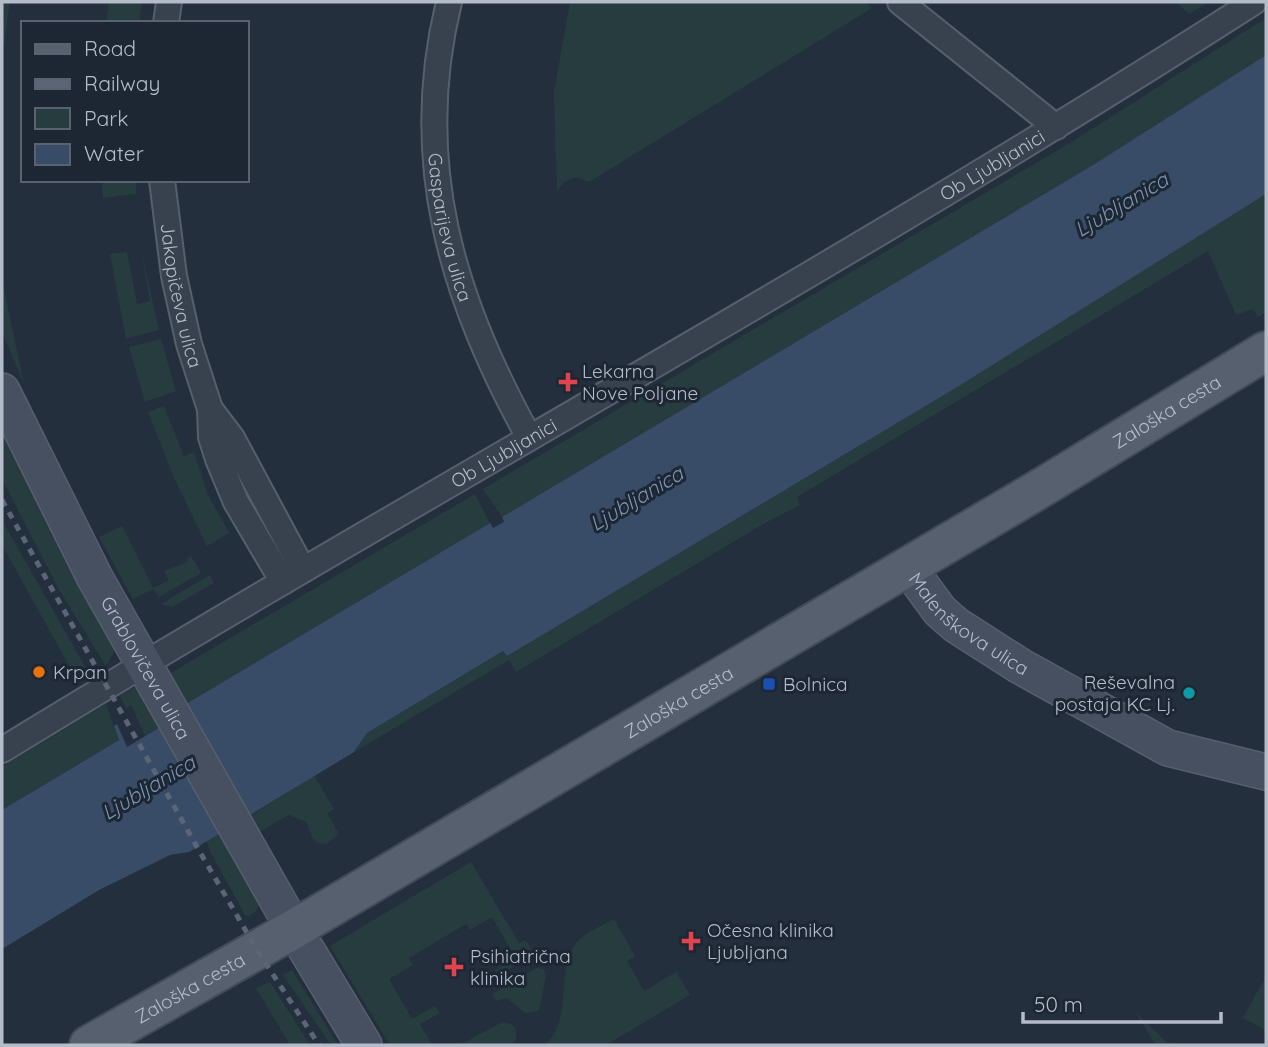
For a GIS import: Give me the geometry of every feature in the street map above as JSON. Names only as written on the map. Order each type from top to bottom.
[{"type":"main road","name":"Zaloška cesta","points":[[105,1041],[1266,351]]},
{"type":"street","points":[[166,21],[169,2]]},
{"type":"street","name":"Gasparijeva ulica","points":[[449,2],[439,55],[435,126],[437,175],[446,232],[464,301],[477,334],[530,437]]},
{"type":"street","points":[[900,2],[1056,127]]},
{"type":"street","name":"Ob Ljubljanici","points":[[2,750],[144,663],[1056,127],[1254,2]]},
{"type":"street","name":"Jakopičeva ulica","points":[[162,182],[176,288],[210,410],[211,436],[225,478],[293,576]]},
{"type":"street","name":"Grablovičeva ulica","points":[[2,391],[63,519],[294,929],[364,1045]]},
{"type":"street","name":"Malenškova ulica","points":[[907,566],[940,611],[956,625],[1020,666],[1168,748],[1266,772]]},
{"type":"green space","points":[[2,2],[10,2],[4,44],[2,44]]},
{"type":"green space","points":[[109,2],[142,2],[139,21],[106,21]]},
{"type":"green space","points":[[570,2],[866,2],[872,8],[589,182],[576,177],[564,182],[557,191],[554,92]]},
{"type":"green space","points":[[1176,2],[1209,2],[1189,14]]},
{"type":"green space","points":[[1266,18],[1266,55],[1093,165],[502,517],[483,489],[1070,143]]},
{"type":"green space","points":[[102,182],[136,182],[136,194],[103,198]]},
{"type":"green space","points":[[1266,194],[1266,312],[1258,317],[1253,309],[1236,315],[1208,251],[797,497],[800,505],[765,523],[516,672],[509,660],[354,752],[367,733],[503,651],[507,656],[959,386]]},
{"type":"green space","points":[[141,250],[159,330],[126,339],[110,254],[127,252],[137,304],[150,301]]},
{"type":"green space","points":[[3,284],[24,384],[2,332]]},
{"type":"green space","points":[[161,339],[176,391],[145,402],[129,347]]},
{"type":"green space","points":[[164,406],[184,456],[194,452],[208,495],[229,533],[207,546],[174,478],[148,412]]},
{"type":"green space","points":[[2,428],[37,504],[113,644],[114,652],[106,666],[58,588],[2,479]]},
{"type":"green space","points":[[475,494],[490,523],[186,704],[169,674]]},
{"type":"green space","points":[[2,520],[89,674],[77,680],[2,545]]},
{"type":"green space","points":[[122,526],[153,588],[169,580],[164,571],[188,562],[187,558],[191,556],[201,573],[159,597],[153,589],[133,599],[99,537]]},
{"type":"green space","points":[[210,575],[214,583],[172,607],[161,604]]},
{"type":"green space","points":[[137,686],[162,726],[145,736],[131,705],[126,708],[120,696]]},
{"type":"green space","points":[[106,704],[119,740],[2,810],[2,767]]},
{"type":"green space","points":[[314,775],[334,809],[327,813],[339,834],[326,844],[321,844],[312,837],[306,822],[289,815],[259,832],[250,816]]},
{"type":"green space","points":[[210,809],[259,902],[257,910],[249,916],[245,915],[209,849],[207,841]]},
{"type":"green space","points":[[471,862],[519,943],[526,940],[534,954],[498,976],[495,970],[515,957],[492,917],[470,930],[466,924],[409,958],[413,965],[389,979],[412,1019],[435,1006],[440,1013],[420,1024],[432,1045],[390,1045],[330,946]]},
{"type":"green space","points":[[614,919],[635,956],[627,961],[644,991],[676,972],[690,995],[606,1045],[545,1045],[554,1034],[559,1021],[570,953],[585,935]]},
{"type":"green space","points":[[537,968],[543,969],[546,975],[539,1011],[525,1013],[507,998],[496,1001],[492,994]]},
{"type":"green space","points":[[292,970],[338,1045],[331,1045],[283,975]]},
{"type":"green space","points":[[1266,976],[1266,1030],[1243,1018]]},
{"type":"green space","points":[[270,982],[310,1045],[290,1045],[256,988]]},
{"type":"green space","points":[[1135,1012],[1170,1045],[1156,1045]]},
{"type":"green space","points":[[502,1022],[511,1024],[516,1029],[516,1041],[511,1045],[460,1045]]},
{"type":"water","name":"Ljubljanica","points":[[1266,55],[1266,194],[959,386],[507,656],[503,651],[367,733],[354,752],[189,852],[170,855],[99,890],[2,949],[2,810],[119,740],[114,726],[117,724],[127,747],[162,726],[186,704],[490,523],[493,528],[504,522],[502,517],[1093,165]]},
{"type":"railway","points":[[2,500],[197,847],[257,950],[319,1045]]},
{"type":"place","name":"Lekarna Nove Poljane","points":[[568,382]]},
{"type":"place","name":"Krpan","points":[[39,672]]},
{"type":"place","name":"Bolnica","points":[[769,684]]},
{"type":"place","name":"Reševalna postaja KC Lj.","points":[[1189,693]]},
{"type":"place","name":"Očesna klinika Ljubljana","points":[[691,941]]},
{"type":"place","name":"Psihiatrična klinika","points":[[454,967]]}]
